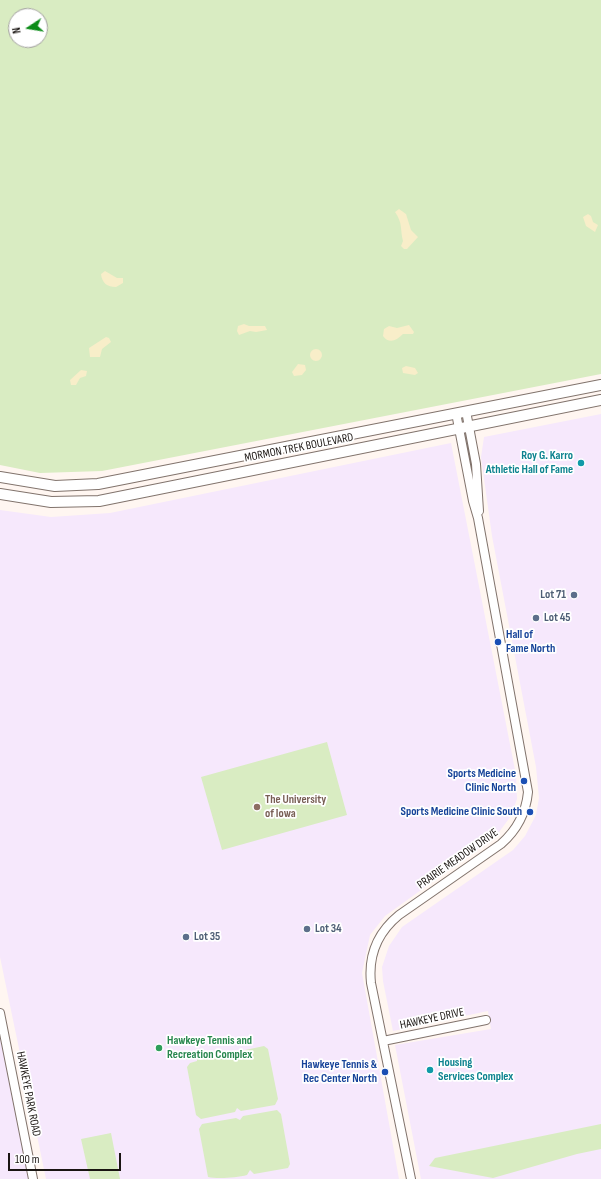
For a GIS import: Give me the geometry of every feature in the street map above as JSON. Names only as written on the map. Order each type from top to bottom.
[{"type":"main road","name":"MORMON TREK BOULEVARD","points":[[0,478],[55,486],[98,484],[601,385]]},
{"type":"main road","name":"MORMON TREK BOULEVARD","points":[[0,494],[51,502],[99,501],[601,400]]},
{"type":"street","name":"PRAIRIE MEADOW DRIVE","points":[[466,411],[478,479],[478,518]]},
{"type":"street","name":"PRAIRIE MEADOW DRIVE","points":[[411,1179],[370,973],[373,952],[379,937],[385,928],[399,915],[501,844],[510,836],[519,824],[526,806],[528,792],[526,774],[478,518],[473,501],[456,414]]},
{"type":"street","name":"HAWKEYE PARK ROAD","points":[[0,1013],[33,1179]]},
{"type":"street","name":"HAWKEYE DRIVE","points":[[383,1041],[486,1020]]},
{"type":"shaded area","points":[[601,414],[601,1179],[421,1179],[395,1045],[491,1029],[488,1011],[393,1031],[383,981],[382,967],[389,946],[402,927],[513,850],[525,836],[536,815],[539,798],[536,767],[492,536],[481,457],[484,437]]},
{"type":"shaded area","name":"The University of Iowa","points":[[451,443],[516,775],[517,799],[511,816],[496,836],[385,916],[370,935],[362,973],[399,1179],[46,1179],[0,957],[0,510],[51,517],[110,513]]},
{"type":"shaded area","points":[[0,1033],[29,1179],[0,1179]]},
{"type":"green space","points":[[0,0],[601,0],[601,374],[102,471],[40,473],[0,465]]},
{"type":"green space","points":[[327,742],[347,815],[222,850],[201,777]]},
{"type":"green space","points":[[264,1046],[268,1049],[278,1099],[275,1105],[241,1111],[237,1108],[235,1112],[201,1119],[196,1115],[187,1067],[190,1063],[197,1061],[197,1059],[224,1054],[228,1058],[231,1053]]},
{"type":"green space","points":[[277,1110],[281,1114],[290,1164],[288,1168],[254,1174],[250,1170],[247,1175],[232,1177],[208,1177],[199,1129],[202,1124],[236,1118],[240,1120],[243,1116]]},
{"type":"green space","points":[[601,1124],[601,1149],[577,1154],[493,1178],[429,1166],[435,1158]]},
{"type":"green space","points":[[111,1133],[120,1179],[90,1179],[81,1139]]},
{"type":"sand","points":[[399,209],[406,214],[411,230],[418,237],[407,249],[404,249],[401,246],[403,241],[401,226],[395,212]]},
{"type":"sand","points":[[588,214],[591,216],[593,222],[598,225],[595,232],[586,226],[583,217]]},
{"type":"sand","points":[[105,271],[117,278],[123,278],[123,283],[116,287],[108,285],[104,282],[101,274]]},
{"type":"sand","points":[[244,324],[249,326],[265,326],[267,330],[256,332],[250,331],[239,335],[237,331],[238,326]]},
{"type":"sand","points":[[409,325],[414,332],[413,334],[403,334],[393,341],[388,340],[383,336],[384,329],[389,326],[397,328]]},
{"type":"sand","points":[[106,337],[109,338],[111,342],[102,349],[100,357],[90,357],[89,348]]},
{"type":"sand","points":[[316,349],[320,351],[322,355],[320,359],[316,361],[312,359],[310,355],[312,351]]},
{"type":"sand","points":[[298,364],[305,365],[306,370],[302,375],[294,376],[292,372]]},
{"type":"sand","points":[[406,366],[415,368],[418,373],[415,375],[403,373],[402,368]]},
{"type":"sand","points":[[81,370],[87,371],[86,376],[80,378],[76,385],[71,385],[70,380]]},
{"type":"place","name":"Roy G. Karro Athletic Hall of Fame","points":[[581,463]]},
{"type":"place","name":"Lot 71","points":[[574,595]]},
{"type":"place","name":"Lot 45","points":[[536,618]]},
{"type":"place","name":"Hall of Fame North","points":[[498,642]]},
{"type":"place","name":"Sports Medicine Clinic North","points":[[524,781]]},
{"type":"place","name":"The University of Iowa","points":[[257,807]]},
{"type":"place","name":"Sports Medicine Clinic South","points":[[530,812]]},
{"type":"place","name":"Lot 34","points":[[307,929]]},
{"type":"place","name":"Lot 35","points":[[186,937]]},
{"type":"place","name":"Hawkeye Tennis and Recreation Complex","points":[[159,1048]]},
{"type":"place","name":"Housing Services Complex","points":[[430,1070]]},
{"type":"place","name":"Hawkeye Tennis & Rec Center North","points":[[385,1072]]}]
